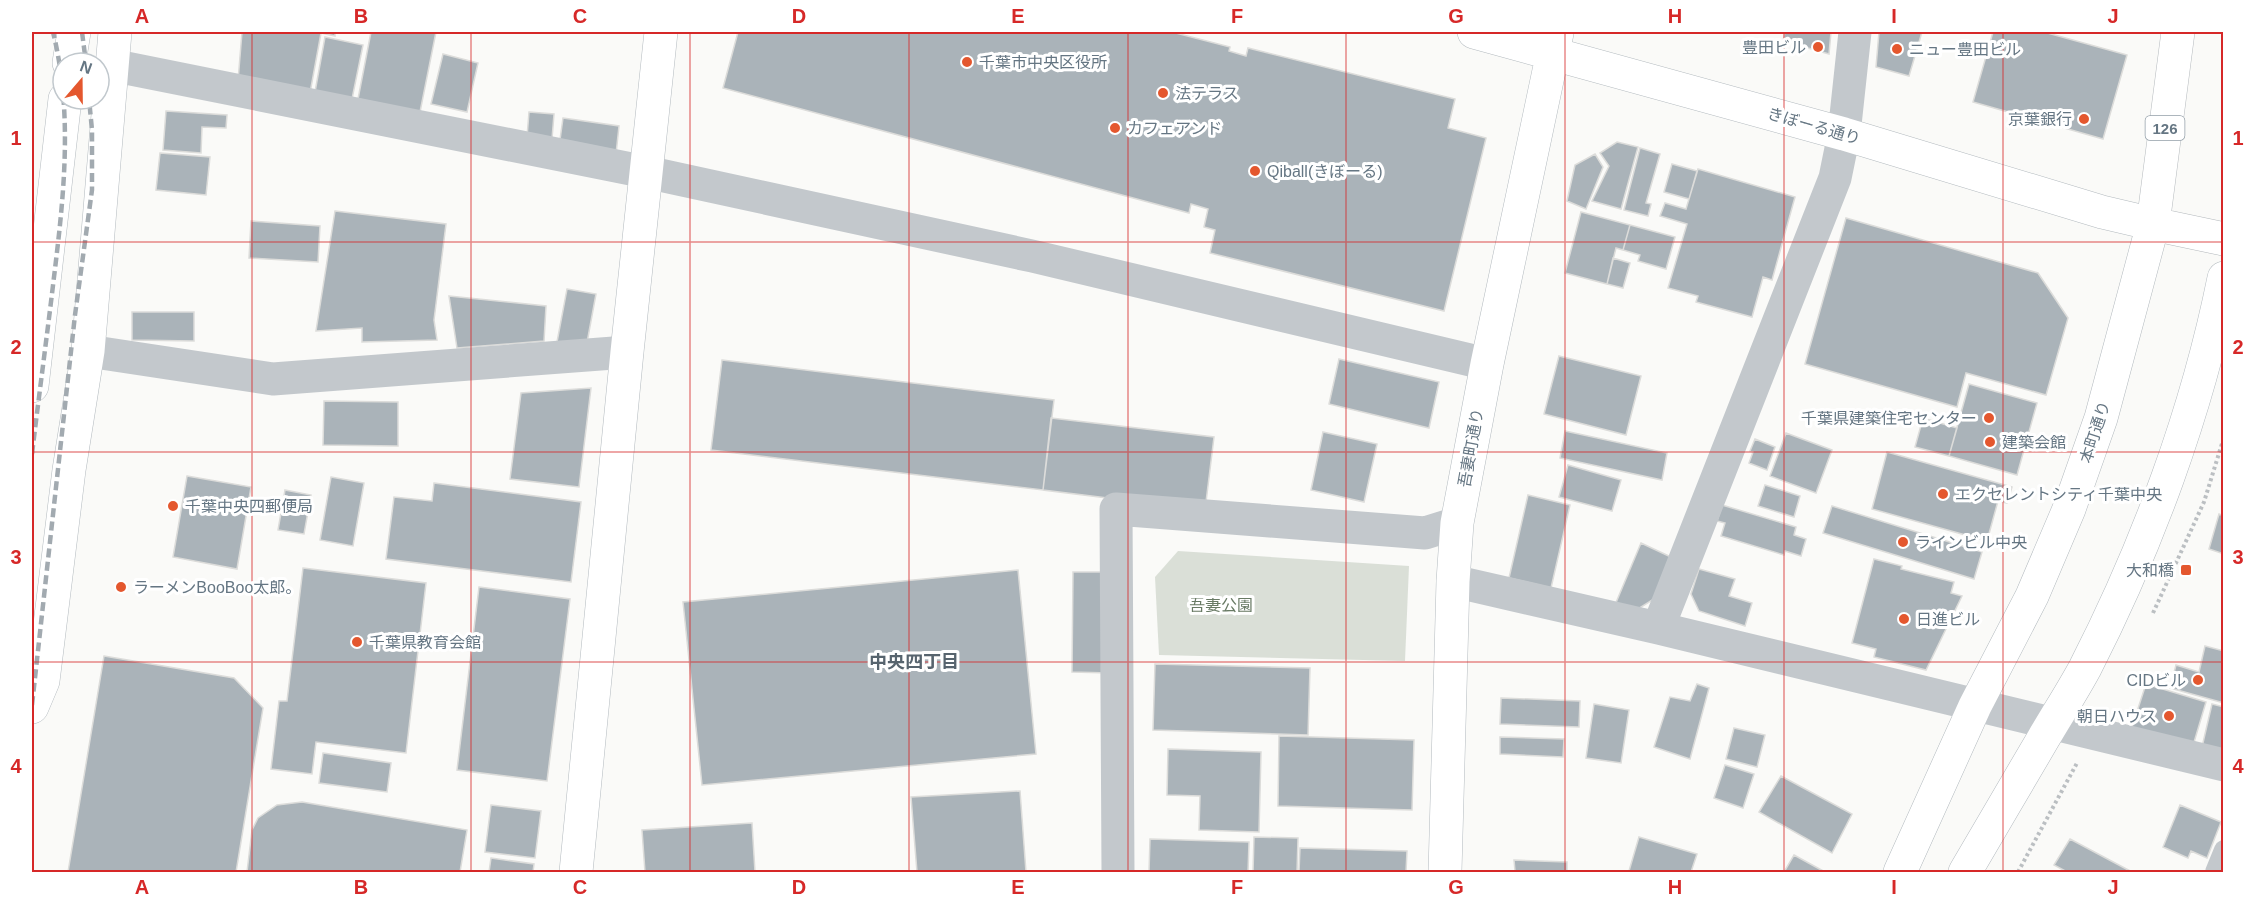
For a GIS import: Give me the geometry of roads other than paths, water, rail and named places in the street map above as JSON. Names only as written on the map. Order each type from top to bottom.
[{"type":"main road","points":[[71,51],[74,32]]},
{"type":"main road","points":[[111,65],[115,32]]},
{"type":"main road","points":[[576,873],[661,32]]},
{"type":"main road","name":"きぼーる通り","points":[[1473,32],[1555,42],[1844,134],[2102,212],[2223,240]]},
{"type":"main road","name":"本町通り","points":[[1900,873],[1975,706],[2032,596],[2069,509],[2101,418],[2153,224],[2178,32]]},
{"type":"main road","name":"吾妻町通り","points":[[1444,873],[1453,581],[1458,523],[1487,364],[1555,42]]},
{"type":"main road","points":[[32,386],[64,111]]},
{"type":"main road","points":[[32,707],[43,681],[69,470],[88,351],[107,111]]},
{"type":"main road","points":[[1965,873],[2084,669],[2137,559],[2189,410],[2217,311],[2223,278]]},
{"type":"street","points":[[1658,628],[1832,186],[1844,134],[1855,32]]},
{"type":"street","points":[[111,65],[646,172],[1032,256],[1487,364]]},
{"type":"street","points":[[88,351],[273,379],[627,352]]},
{"type":"street","points":[[1118,873],[1116,508],[1425,533],[1458,523]]},
{"type":"street","points":[[1453,581],[1658,628],[2223,765]]},
{"type":"lane","points":[[2215,873],[2223,850]]},
{"type":"railway","points":[[32,454],[58,246],[65,154],[63,93],[53,32]]},
{"type":"railway","points":[[82,32],[84,51]]},
{"type":"railway","points":[[32,705],[75,315],[92,190],[90,111]]},
{"type":"place","name":"豊田ビル","points":[[1818,47]]},
{"type":"place","name":"ニュー豊田ビル","points":[[1897,49]]},
{"type":"place","name":"千葉市中央区役所","points":[[967,62]]},
{"type":"place","name":"法テラス","points":[[1163,93]]},
{"type":"place","name":"京葉銀行","points":[[2084,119]]},
{"type":"place","name":"カフェアンド","points":[[1115,128]]},
{"type":"place","name":"Qiball(きぼーる)","points":[[1255,171]]},
{"type":"place","name":"千葉県建築住宅センター","points":[[1989,418]]},
{"type":"place","name":"建築会館","points":[[1990,442]]},
{"type":"place","name":"エクセレントシティ千葉中央","points":[[1943,494]]},
{"type":"place","name":"千葉中央四郵便局","points":[[173,506]]},
{"type":"place","name":"ラインビル中央","points":[[1903,542]]},
{"type":"place","name":"大和橋","points":[[2186,570]]},
{"type":"place","name":"ラーメンBooBoo太郎。","points":[[121,587]]},
{"type":"place","name":"日進ビル","points":[[1904,619]]},
{"type":"place","name":"千葉県教育会館","points":[[357,642]]},
{"type":"place","name":"CIDビル","points":[[2198,680]]},
{"type":"place","name":"朝日ハウス","points":[[2169,716]]},
{"type":"district","name":"中央四丁目","points":[[914,662]]},
{"type":"park label","name":"吾妻公園","points":[[1221,605]]}]
